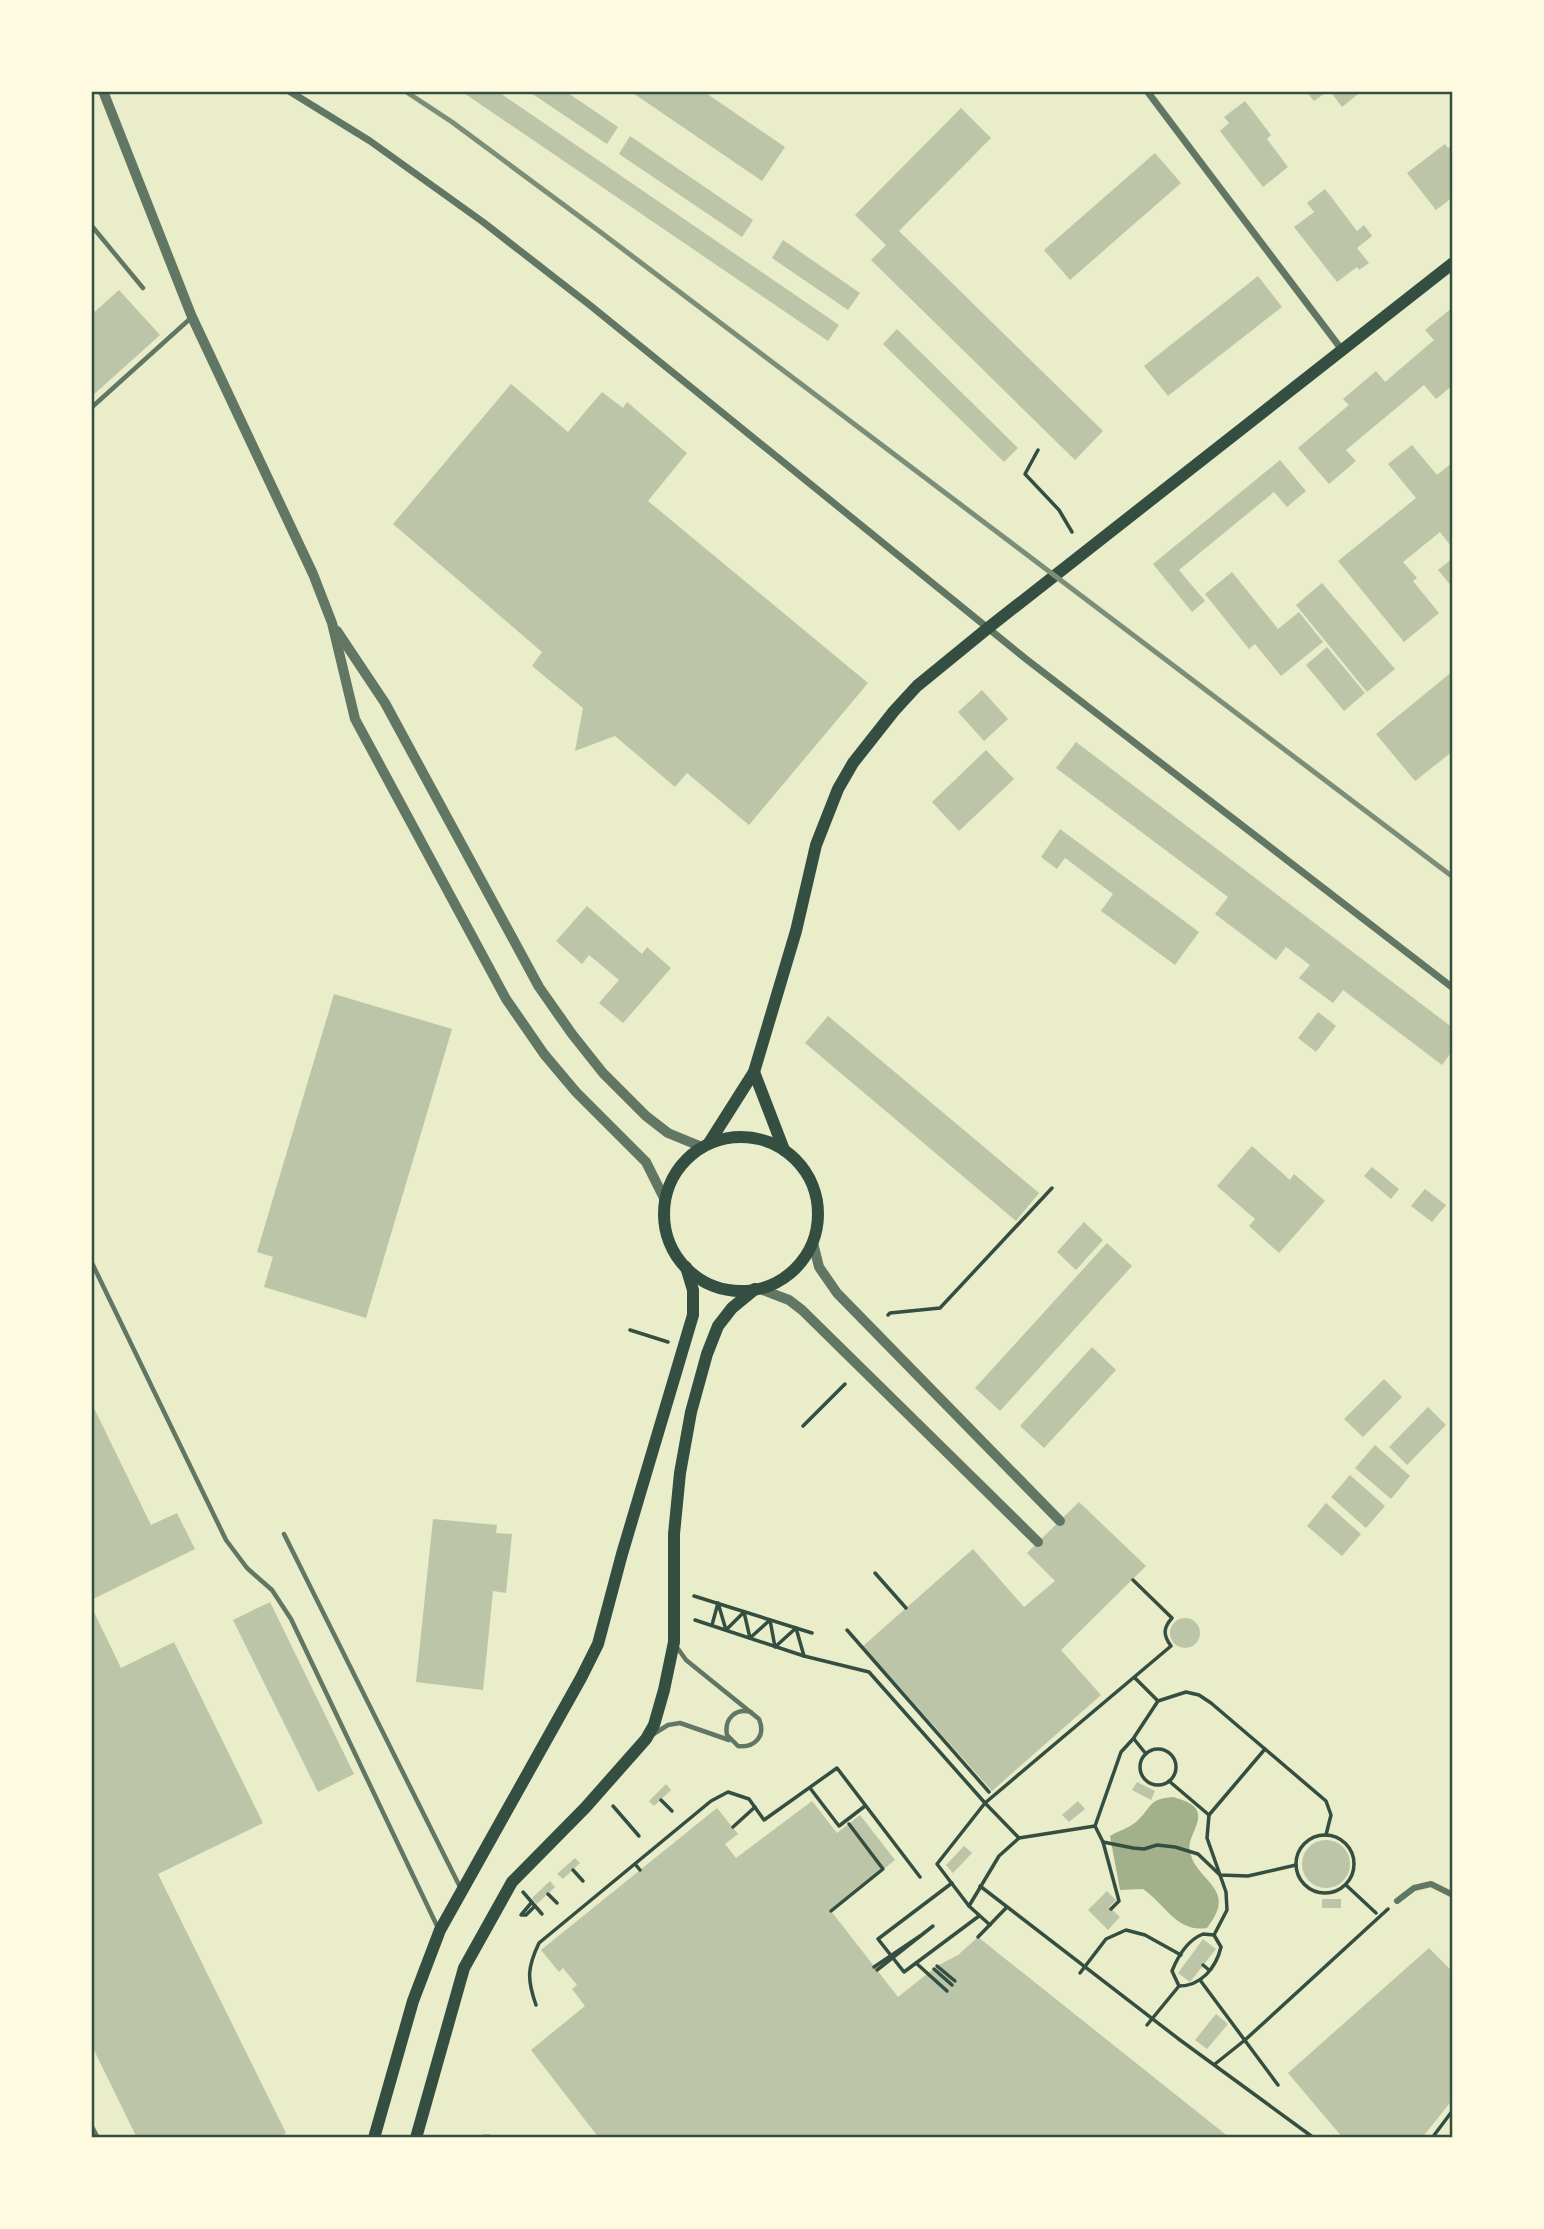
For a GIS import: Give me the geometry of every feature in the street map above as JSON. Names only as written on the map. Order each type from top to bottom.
[{"type":"main road","points":[[706,1145],[754,1072],[796,931],[816,845],[838,789],[853,763],[894,711],[918,686],[988,628],[1342,350],[1451,269]]},
{"type":"main road","points":[[754,1072],[784,1150]]},
{"type":"main road","points":[[747,1137],[767,1141],[784,1150],[803,1168],[815,1191],[818,1217],[813,1243],[804,1259],[792,1272],[777,1282],[758,1289],[737,1291],[718,1287],[701,1279],[686,1267],[675,1253],[668,1236],[664,1219],[665,1200],[674,1175],[691,1154],[706,1145],[728,1138],[747,1137]]},
{"type":"main road","points":[[374,2138],[417,1990],[440,1930],[598,1644],[693,1315],[693,1290],[686,1267]]},
{"type":"main road","points":[[416,2138],[464,1968],[512,1882],[585,1808],[646,1739],[660,1708],[674,1642],[674,1534],[680,1473],[691,1412],[707,1354],[719,1326],[732,1308],[758,1289]]},
{"type":"street","points":[[103,91],[192,317],[313,574],[332,622],[355,719],[506,999],[544,1054],[576,1092],[646,1162],[665,1200]]},
{"type":"street","points":[[289,91],[370,141],[493,230],[716,406],[988,628],[1453,988]]},
{"type":"street","points":[[1149,92],[1342,350]]},
{"type":"street","points":[[332,622],[385,703],[539,987],[572,1034],[603,1073],[646,1115],[668,1133],[706,1145]]},
{"type":"street","points":[[813,1243],[819,1267],[836,1293],[1060,1521]]},
{"type":"street","points":[[758,1289],[789,1300],[802,1310],[1038,1542]]},
{"type":"street","points":[[1397,1901],[1414,1888],[1431,1884],[1453,1895]]},
{"type":"lane","points":[[91,225],[143,288]]},
{"type":"lane","points":[[91,408],[192,317]]},
{"type":"lane","points":[[91,1261],[226,1540],[247,1568],[272,1590],[291,1619],[440,1930]]},
{"type":"lane","points":[[284,1534],[462,1889]]},
{"type":"lane","points":[[646,1739],[668,1725],[680,1723],[730,1740],[738,1746],[747,1746],[759,1738],[761,1723],[686,1660],[674,1642]]},
{"type":"lane","points":[[730,1740],[726,1729],[729,1718],[739,1712],[751,1712]]},
{"type":"lane","points":[[91,2124],[97,2138]]},
{"type":"path","points":[[1038,450],[1025,474],[1059,510],[1072,531]]},
{"type":"path","points":[[888,1315],[940,1308],[1052,1188]]},
{"type":"path","points":[[630,1330],[669,1342]]},
{"type":"path","points":[[803,1426],[845,1384]]},
{"type":"path","points":[[875,1573],[906,1608]]},
{"type":"path","points":[[990,1925],[969,1906],[937,1864],[985,1803],[1171,1646],[1164,1635],[1166,1625],[1172,1618],[1133,1580]]},
{"type":"path","points":[[694,1596],[812,1633]]},
{"type":"path","points":[[712,1625],[718,1603]]},
{"type":"path","points":[[718,1603],[726,1630]]},
{"type":"path","points":[[726,1630],[744,1612]]},
{"type":"path","points":[[744,1612],[750,1638]]},
{"type":"path","points":[[695,1620],[804,1656],[869,1672],[1019,1838]]},
{"type":"path","points":[[750,1638],[770,1620]]},
{"type":"path","points":[[770,1620],[775,1647]]},
{"type":"path","points":[[775,1647],[796,1628]]},
{"type":"path","points":[[796,1628],[804,1656]]},
{"type":"path","points":[[847,1630],[989,1793]]},
{"type":"path","points":[[1135,1678],[1158,1701]]},
{"type":"path","points":[[1111,1909],[1119,1901],[1103,1842],[1095,1826],[1121,1752],[1158,1701],[1186,1692],[1199,1695],[1313,1788],[1329,1805],[1331,1815],[1326,1835]]},
{"type":"path","points":[[1133,1739],[1146,1754]]},
{"type":"path","points":[[1156,1749],[1171,1756],[1175,1772],[1169,1781],[1159,1786],[1144,1779],[1140,1764],[1146,1754],[1156,1749]]},
{"type":"path","points":[[1214,1935],[1227,1910],[1226,1892],[1207,1838],[1209,1815],[1265,1749]]},
{"type":"path","points":[[536,2005],[529,1984],[530,1961],[539,1943],[711,1801],[728,1792],[749,1798],[764,1820],[837,1768],[920,1877]]},
{"type":"path","points":[[1169,1781],[1209,1815]]},
{"type":"path","points":[[810,1788],[839,1826],[865,1806]]},
{"type":"path","points":[[661,1800],[672,1811]]},
{"type":"path","points":[[613,1806],[639,1836]]},
{"type":"path","points":[[733,1827],[755,1807]]},
{"type":"path","points":[[831,1911],[883,1870],[849,1824]]},
{"type":"path","points":[[969,1906],[999,1856],[1019,1838],[1095,1826]]},
{"type":"path","points":[[1318,1835],[1326,1835],[1344,1842],[1350,1849],[1354,1868],[1346,1885],[1329,1894],[1310,1890],[1303,1883],[1296,1865],[1304,1843],[1318,1835]]},
{"type":"path","points":[[1103,1842],[1133,1849],[1157,1845],[1175,1847],[1198,1854],[1220,1875],[1248,1876],[1296,1865]]},
{"type":"path","points":[[635,1864],[640,1870]]},
{"type":"path","points":[[573,1870],[583,1881]]},
{"type":"path","points":[[952,1883],[878,1939],[904,1972],[979,1916]]},
{"type":"path","points":[[1346,1885],[1376,1913]]},
{"type":"path","points":[[980,1886],[1314,2138]]},
{"type":"path","points":[[548,1894],[557,1903]]},
{"type":"path","points":[[526,1895],[542,1914]]},
{"type":"path","points":[[1215,2064],[1245,2040],[1397,1901]]},
{"type":"path","points":[[978,1937],[1007,1907]]},
{"type":"path","points":[[876,1968],[933,1926]]},
{"type":"path","points":[[1080,1973],[1106,1939],[1126,1930],[1146,1935],[1191,1956]]},
{"type":"path","points":[[1179,1986],[1172,1971],[1182,1952],[1195,1937],[1203,1934],[1214,1935]]},
{"type":"path","points":[[1147,2025],[1179,1986],[1192,1986],[1218,1959],[1221,1947],[1214,1935]]},
{"type":"path","points":[[916,1963],[947,1991]]},
{"type":"path","points":[[1203,1965],[1209,1970]]},
{"type":"path","points":[[936,1967],[954,1983]]},
{"type":"path","points":[[1200,1980],[1278,2085]]},
{"type":"path","points":[[1432,2138],[1453,2110]]},
{"type":"shaded area","points":[[1173,1797],[1187,1802],[1198,1814],[1190,1852],[1194,1863],[1218,1895],[1219,1904],[1216,1915],[1207,1928],[1187,1926],[1179,1922],[1143,1889],[1120,1890],[1110,1836],[1136,1822],[1154,1802]]},
{"type":"building","points":[[461,91],[497,91],[839,325],[828,341]]},
{"type":"building","points":[[528,91],[565,91],[618,127],[607,144]]},
{"type":"building","points":[[630,91],[703,91],[785,147],[762,181]]},
{"type":"building","points":[[1306,91],[1328,91],[1314,101]]},
{"type":"building","points":[[1330,91],[1362,91],[1342,107]]},
{"type":"building","points":[[1245,101],[1271,135],[1267,139],[1288,167],[1263,187],[1220,131],[1229,123],[1224,117]]},
{"type":"building","points":[[961,108],[991,138],[899,231],[1103,431],[1075,460],[871,260],[886,245],[855,215]]},
{"type":"building","points":[[630,136],[753,220],[742,237],[619,154]]},
{"type":"building","points":[[1445,144],[1448,148],[1453,144],[1453,197],[1436,210],[1407,173]]},
{"type":"building","points":[[1155,153],[1181,183],[1070,280],[1044,250]]},
{"type":"building","points":[[1325,189],[1357,231],[1364,225],[1372,236],[1357,248],[1369,263],[1359,270],[1357,267],[1337,282],[1294,227],[1314,212],[1307,203]]},
{"type":"building","points":[[783,240],[860,293],[848,310],[772,258]]},
{"type":"building","points":[[1258,276],[1282,307],[1168,396],[1144,366]]},
{"type":"building","points":[[119,290],[160,335],[91,397],[91,315]]},
{"type":"building","points":[[1453,307],[1453,385],[1436,399],[1424,385],[1346,450],[1356,461],[1329,484],[1298,448],[1349,405],[1343,399],[1376,371],[1385,382],[1434,340],[1425,330]]},
{"type":"building","points":[[897,329],[1018,448],[1004,462],[883,344]]},
{"type":"building","points":[[511,384],[568,432],[602,392],[623,408],[627,402],[687,453],[648,501],[868,683],[749,825],[687,773],[675,787],[615,736],[575,751],[583,708],[532,666],[542,652],[393,524]]},
{"type":"building","points":[[1412,445],[1437,475],[1453,462],[1453,549],[1440,532],[1403,562],[1417,578],[1413,581],[1439,613],[1404,642],[1338,561],[1416,498],[1388,464]]},
{"type":"building","points":[[1280,460],[1306,491],[1287,507],[1274,492],[1179,570],[1205,601],[1192,612],[1153,564]]},
{"type":"building","points":[[1453,558],[1453,588],[1438,570]]},
{"type":"building","points":[[1232,572],[1278,629],[1299,612],[1323,642],[1281,676],[1255,644],[1249,649],[1205,594]]},
{"type":"building","points":[[1322,583],[1395,669],[1367,692],[1296,605]]},
{"type":"building","points":[[1327,647],[1365,693],[1344,711],[1306,665]]},
{"type":"building","points":[[1453,671],[1453,751],[1415,781],[1376,734]]},
{"type":"building","points":[[982,690],[1008,719],[984,741],[958,712]]},
{"type":"building","points":[[1076,742],[1453,1028],[1453,1050],[1442,1065],[1343,990],[1333,1003],[1299,978],[1310,965],[1286,947],[1276,960],[1215,914],[1228,897],[1056,768]]},
{"type":"building","points":[[986,750],[1014,779],[959,831],[932,802]]},
{"type":"building","points":[[1060,829],[1199,932],[1175,965],[1101,911],[1113,894],[1065,858],[1057,869],[1041,857]]},
{"type":"building","points":[[587,906],[642,954],[647,947],[671,968],[623,1023],[599,1003],[619,980],[589,955],[582,964],[556,941]]},
{"type":"building","points":[[334,994],[452,1029],[366,1318],[264,1287],[273,1257],[257,1252]]},
{"type":"building","points":[[1318,1012],[1336,1026],[1316,1052],[1298,1038]]},
{"type":"building","points":[[828,1016],[1039,1193],[1016,1221],[805,1043]]},
{"type":"building","points":[[1252,1146],[1290,1180],[1294,1174],[1325,1201],[1279,1253],[1249,1226],[1255,1219],[1217,1186]]},
{"type":"building","points":[[1372,1167],[1399,1189],[1391,1199],[1364,1176]]},
{"type":"building","points":[[1425,1189],[1446,1205],[1432,1222],[1411,1206]]},
{"type":"building","points":[[1084,1222],[1103,1240],[1076,1270],[1057,1252]]},
{"type":"building","points":[[1107,1243],[1132,1266],[1000,1411],[975,1388]]},
{"type":"building","points":[[1092,1347],[1116,1370],[1044,1448],[1020,1426]]},
{"type":"building","points":[[1384,1379],[1402,1397],[1363,1437],[1344,1419]]},
{"type":"building","points":[[91,1402],[151,1525],[177,1513],[195,1549],[91,1600]]},
{"type":"building","points":[[1428,1407],[1446,1425],[1407,1465],[1389,1447]]},
{"type":"building","points":[[1375,1445],[1410,1476],[1391,1499],[1355,1468]]},
{"type":"building","points":[[1350,1475],[1385,1506],[1366,1528],[1331,1497]]},
{"type":"building","points":[[1079,1502],[1146,1566],[1061,1650],[1101,1695],[992,1791],[863,1646],[973,1549],[1024,1607],[1055,1581],[1027,1553]]},
{"type":"building","points":[[1326,1503],[1361,1534],[1342,1556],[1307,1526]]},
{"type":"building","points":[[433,1519],[497,1525],[496,1533],[512,1534],[506,1593],[493,1591],[483,1690],[416,1682]]},
{"type":"building","points":[[270,1602],[354,1774],[318,1792],[233,1620]]},
{"type":"building","points":[[91,1606],[121,1668],[174,1642],[263,1823],[158,1874],[286,2133],[276,2138],[137,2138],[91,2044]]},
{"type":"building","points":[[1185,1618],[1196,1622],[1200,1633],[1196,1644],[1185,1648],[1174,1644],[1170,1633],[1174,1622]]},
{"type":"building","points":[[1137,1782],[1155,1791],[1151,1800],[1132,1790]]},
{"type":"building","points":[[666,1784],[671,1790],[654,1806],[649,1801]]},
{"type":"building","points":[[812,1801],[837,1833],[860,1815],[895,1860],[831,1911],[898,1997],[937,1966],[958,1955],[978,1937],[1230,2138],[599,2138],[531,2050],[585,2006],[572,1989],[577,1985],[563,1968],[559,1972],[541,1950],[717,1808],[738,1834],[725,1844],[736,1858]]},
{"type":"building","points":[[1078,1801],[1085,1809],[1069,1822],[1062,1815]]},
{"type":"building","points":[[1326,1840],[1343,1847],[1350,1864],[1343,1881],[1326,1888],[1309,1881],[1302,1864],[1309,1847]]},
{"type":"building","points":[[964,1846],[972,1853],[953,1873],[946,1865]]},
{"type":"building","points":[[575,1858],[580,1863],[563,1879],[557,1874]]},
{"type":"building","points":[[550,1881],[555,1887],[537,1904],[532,1898]]},
{"type":"building","points":[[1107,1891],[1116,1900],[1109,1907],[1120,1917],[1108,1930],[1088,1910]]},
{"type":"building","points":[[1322,1899],[1341,1899],[1341,1908],[1322,1908]]},
{"type":"building","points":[[1203,1939],[1216,1949],[1190,1982],[1178,1973]]},
{"type":"building","points":[[1429,1948],[1453,1972],[1453,2099],[1422,2138],[1343,2138],[1288,2073]]},
{"type":"building","points":[[1216,2014],[1228,2024],[1207,2049],[1195,2040]]},
{"type":"building","points":[[484,2134],[499,2138],[475,2138]]},
{"type":"railway","points":[[405,91],[452,122],[599,231],[1453,877]]}]
